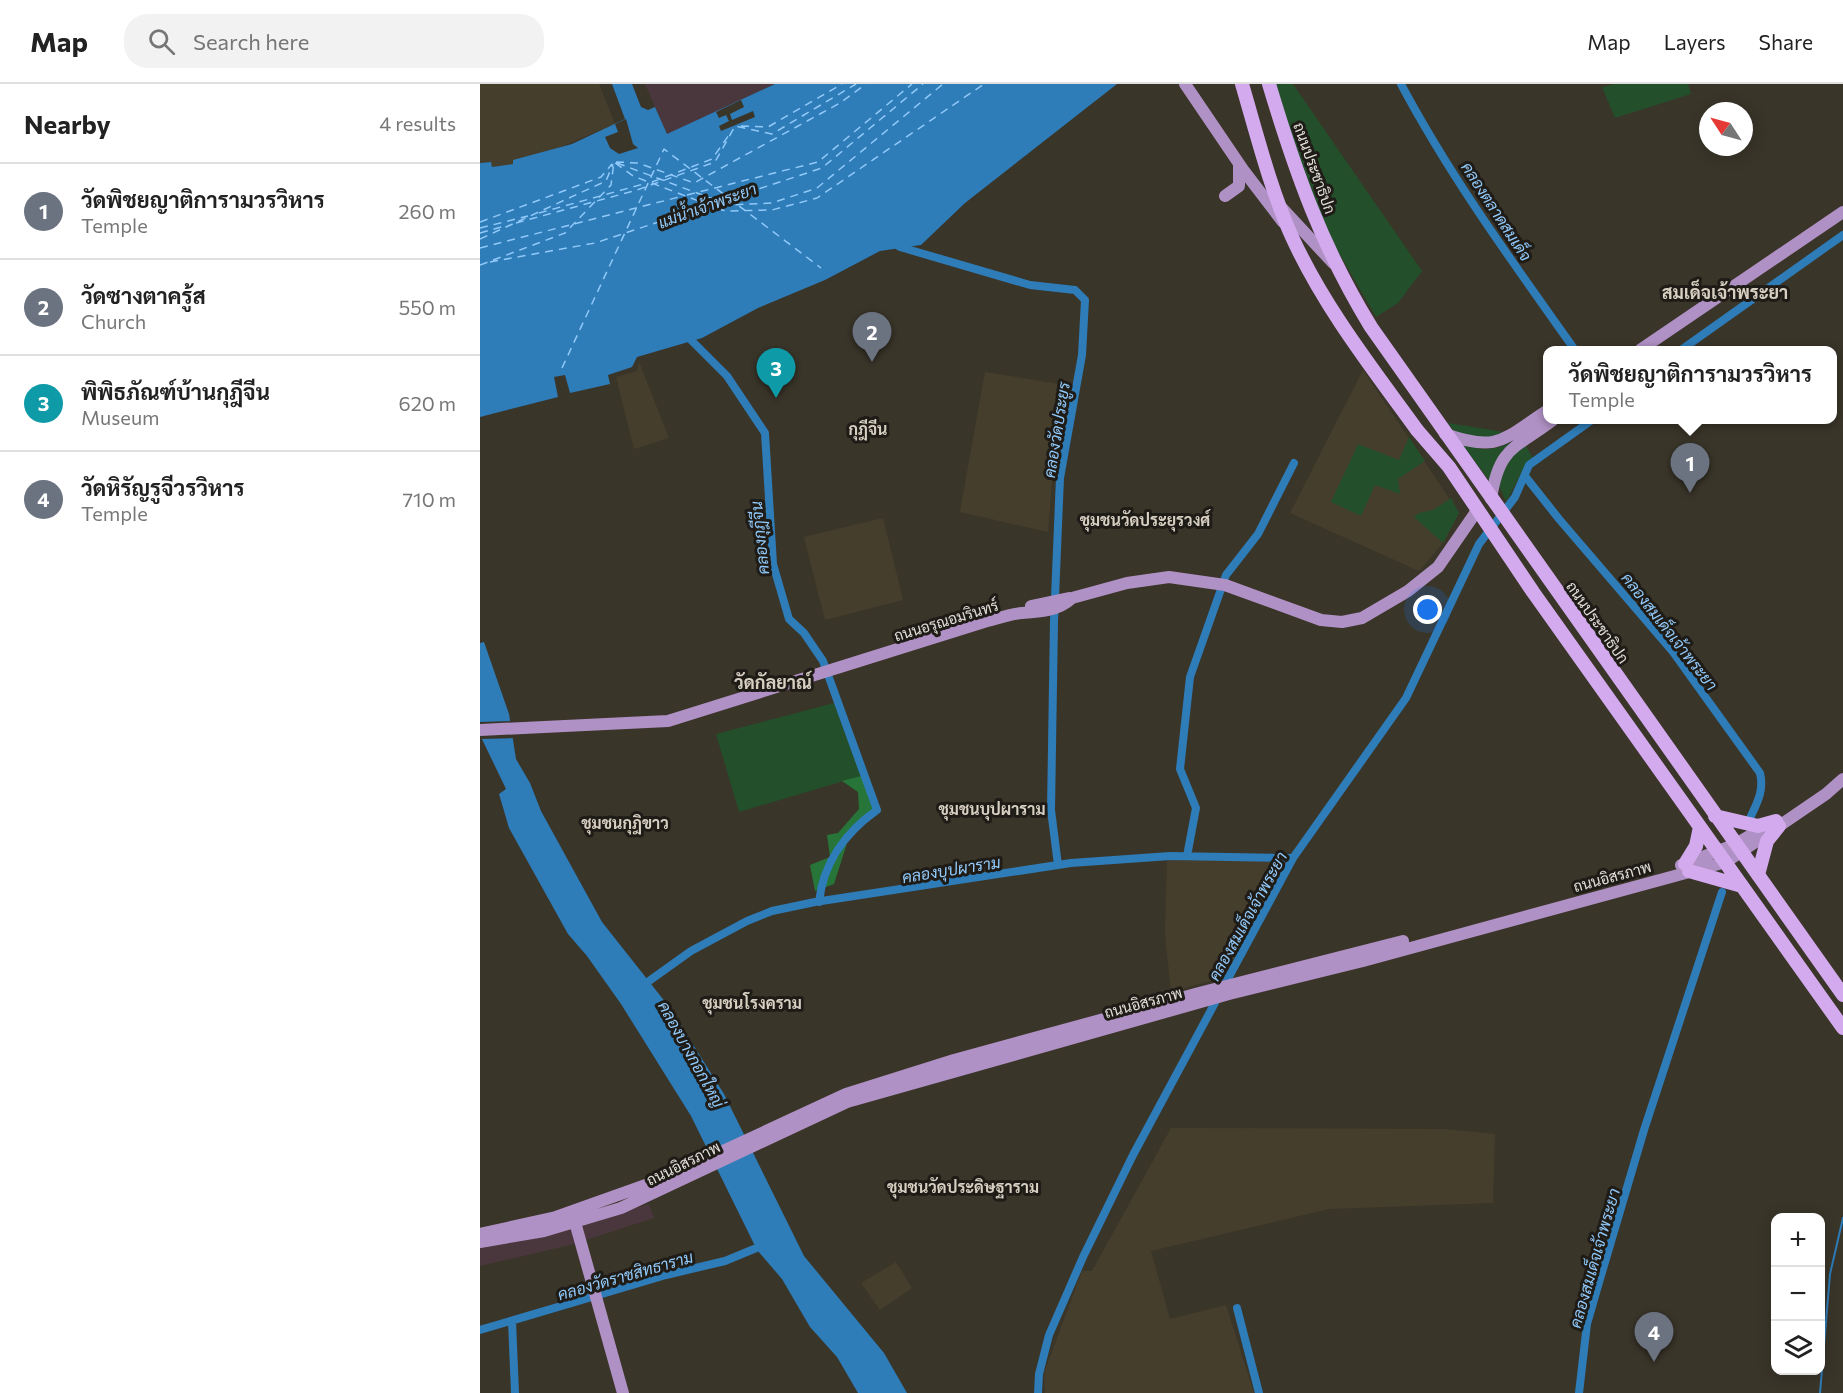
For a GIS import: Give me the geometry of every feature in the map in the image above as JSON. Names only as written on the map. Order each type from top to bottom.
[{"type":"main road","points":[[1185,84],[1297,241],[1332,300],[1843,1028]]},
{"type":"main road","points":[[1242,84],[1270,180],[1303,259],[1341,323],[1417,430],[1449,467]]},
{"type":"main road","name":"ถนนประชาธิปก","points":[[1269,84],[1294,165],[1333,262],[1383,346],[1843,995]]},
{"type":"main road","points":[[1225,196],[1239,186],[1240,162]]},
{"type":"main road","name":"ถนนประชาธิปก","points":[[1240,162],[1333,262]]},
{"type":"main road","points":[[1648,346],[1843,212]]},
{"type":"main road","points":[[1493,502],[1494,474],[1502,459],[1543,417]]},
{"type":"main road","points":[[1445,434],[1473,444],[1492,444],[1543,422]]},
{"type":"main road","name":"ถนนอรุณอมรินทร์","points":[[480,730],[648,723],[706,710],[984,622],[1023,613],[1031,614],[1055,603],[1127,583],[1169,577],[1221,584],[1306,616],[1342,622],[1362,618],[1408,591],[1438,567],[1478,509]]},
{"type":"main road","name":"ถนนอิสรภาพ","points":[[480,1242],[574,1217],[621,1208],[665,1183],[790,1123],[847,1102],[1220,992],[1363,961],[1722,857],[1826,794],[1838,782]]},
{"type":"main road","points":[[1715,816],[1758,826],[1777,824]]},
{"type":"main road","points":[[1758,875],[1767,841],[1777,824]]},
{"type":"main road","points":[[1700,827],[1698,841],[1687,868],[1742,886]]},
{"type":"main road","points":[[480,1233],[574,1217],[623,1393]]},
{"type":"shaded area","points":[[480,84],[599,84],[615,124],[551,151],[513,160],[514,164],[492,167],[491,162],[480,163]]},
{"type":"shaded area","points":[[645,84],[775,84],[667,135]]},
{"type":"shaded area","points":[[639,362],[669,438],[634,449],[616,377],[637,371]]},
{"type":"shaded area","points":[[1363,370],[1459,513],[1444,542],[1419,571],[1290,513]]},
{"type":"shaded area","points":[[985,372],[1065,385],[1054,456],[1048,532],[960,512]]},
{"type":"shaded area","points":[[883,518],[903,600],[825,620],[804,537]]},
{"type":"shaded area","points":[[1248,858],[1283,865],[1224,977],[1171,992],[1165,934],[1167,861]]},
{"type":"shaded area","points":[[1171,1128],[1444,1129],[1495,1134],[1493,1203],[1329,1209],[1151,1251],[1170,1319],[1226,1305],[1254,1393],[1045,1393],[1044,1373],[1082,1271],[1092,1271]]},
{"type":"shaded area","points":[[649,1204],[654,1218],[570,1245],[480,1266],[480,1245],[528,1239]]},
{"type":"shaded area","points":[[896,1262],[912,1288],[880,1310],[861,1283]]},
{"type":"green space","points":[[1273,84],[1293,84],[1422,271],[1398,303],[1376,317],[1322,224]]},
{"type":"green space","points":[[1615,84],[1688,84],[1691,94],[1615,118],[1602,87]]},
{"type":"green space","points":[[1448,423],[1504,432],[1498,439],[1458,437]]},
{"type":"green space","points":[[1532,430],[1495,462],[1491,483],[1461,443],[1490,449],[1506,445]]},
{"type":"green space","points":[[1409,437],[1425,461],[1398,479],[1400,494],[1375,485],[1361,516],[1331,502],[1358,444],[1399,460]]},
{"type":"green space","points":[[1526,446],[1533,458],[1526,464],[1506,502],[1497,480],[1512,455]]},
{"type":"green space","points":[[1451,498],[1459,513],[1443,543],[1414,517],[1419,513],[1433,510]]},
{"type":"green space","points":[[834,703],[861,776],[739,812],[716,734]]},
{"type":"green space","points":[[861,776],[873,807],[873,817],[849,837],[834,884],[815,891],[810,865],[830,857],[827,835],[838,833],[859,809],[858,792],[842,781]]},
{"type":"water","name":"แม่น้ำเจ้าพระยา","points":[[612,84],[632,84],[641,107],[648,110],[655,107],[667,134],[775,84],[1117,84],[965,203],[921,245],[880,251],[825,280],[758,308],[702,338],[637,357],[632,367],[608,375],[610,384],[570,393],[565,375],[554,377],[558,397],[480,417],[480,163],[491,162],[492,167],[513,164],[513,160],[572,144],[625,119]]},
{"type":"water","name":"คลองบางกอกใหญ่","points":[[484,642],[509,714],[516,759],[530,783],[541,811],[602,922],[670,1008],[724,1094],[804,1256],[884,1353],[907,1393],[858,1393],[837,1357],[810,1327],[782,1279],[757,1250],[691,1116],[621,1004],[587,956],[568,934],[509,828],[499,794],[506,789],[480,735],[480,643]]},
{"type":"pier","points":[[741,100],[744,107],[730,114],[732,120],[753,111],[755,117],[721,131],[719,126],[729,121],[726,115],[719,118],[716,112]]},
{"type":"pier","points":[[626,119],[633,144],[638,148],[619,154],[610,148],[605,137],[618,132],[615,124]]},
{"type":"pier","points":[[513,721],[516,738],[480,739],[480,722]]},
{"type":"waterway","name":"คลองตลาดสมเด็จ","points":[[1401,84],[1462,187],[1572,346]]},
{"type":"waterway","name":"คลองสมเด็จเจ้าพระยา","points":[[1687,346],[1843,235]]},
{"type":"waterway","name":"คลองวัดประยูร","points":[[892,241],[900,247],[1030,285],[1075,290],[1085,300],[1082,355],[1060,478],[1054,621],[1051,810],[1058,865]]},
{"type":"waterway","name":"คลองกุฎีจีน","points":[[685,334],[727,376],[765,433],[773,564],[789,619],[804,633],[823,661],[877,810],[855,828],[838,850],[825,874],[819,902]]},
{"type":"waterway","name":"คลองสมเด็จเจ้าพระยา","points":[[1038,1393],[1039,1374],[1049,1335],[1083,1257],[1133,1155],[1293,858],[1406,698],[1479,544],[1515,497],[1529,465],[1586,424]]},
{"type":"waterway","points":[[1187,856],[1196,808],[1180,769],[1190,677],[1226,575],[1258,534],[1294,463]]},
{"type":"waterway","name":"คลองสมเด็จเจ้าพระยา","points":[[1525,476],[1673,652],[1760,773],[1761,790],[1751,816]]},
{"type":"waterway","name":"คลองบุปผาราม","points":[[642,986],[691,951],[747,921],[772,911],[815,902],[1071,863],[1170,856],[1293,858]]},
{"type":"waterway","name":"คลองสมเด็จเจ้าพระยา","points":[[1579,1393],[1587,1324],[1644,1130],[1722,892]]},
{"type":"waterway","points":[[1820,1393],[1830,1274],[1843,1218]]},
{"type":"waterway","name":"คลองวัดราชสิทธาราม","points":[[480,1330],[666,1275],[725,1261],[766,1244]]},
{"type":"waterway","points":[[1237,1308],[1259,1393]]},
{"type":"waterway","points":[[512,1321],[515,1393]]},
{"type":"ferry route","points":[[741,126],[768,127],[842,84]]},
{"type":"ferry route","points":[[516,223],[637,190],[715,162],[735,126],[772,134],[856,84]]},
{"type":"ferry route","points":[[616,162],[638,163],[694,183],[840,103],[866,84]]},
{"type":"ferry route","points":[[687,195],[818,162],[912,84]]},
{"type":"ferry route","points":[[490,262],[595,243],[822,168],[923,84]]},
{"type":"ferry route","points":[[617,163],[729,205],[772,203],[817,188],[943,84]]},
{"type":"ferry route","points":[[480,265],[565,233],[611,185],[614,162],[633,176],[725,211],[772,210],[817,198],[984,84]]},
{"type":"ferry route","points":[[652,182],[712,159],[729,135]]},
{"type":"ferry route","points":[[562,368],[664,149],[821,268]]},
{"type":"ferry route","points":[[480,222],[601,177],[612,164]]},
{"type":"ferry route","points":[[480,239],[606,181],[613,164]]},
{"type":"ferry route","points":[[539,213],[647,183]]},
{"type":"ferry route","points":[[480,248],[683,196]]},
{"type":"ferry route","points":[[480,228],[528,216]]},
{"type":"ferry route","points":[[480,233],[505,226]]},
{"type":"place","name":"วัดซางตาครู้ส","points":[[872,362]]},
{"type":"place","name":"พิพิธภัณฑ์บ้านกุฎีจีน","points":[[776,398]]},
{"type":"place","name":"วัดพิชยญาติการามวรวิหาร","points":[[1690,493]]},
{"type":"place","name":"วัดหิรัญรูจีวรวิหาร","points":[[1654,1362]]},
{"type":"district","name":"สมเด็จเจ้าพระยา","points":[[1725,292]]},
{"type":"district","name":"กุฎีจีน","points":[[868,428]]},
{"type":"district","name":"ชุมชนวัดประยุรวงศ์","points":[[1145,519]]},
{"type":"district","name":"วัดกัลยาณ์","points":[[773,682]]},
{"type":"district","name":"ชุมชนบุปผาราม","points":[[992,808]]},
{"type":"district","name":"ชุมชนกุฎิขาว","points":[[625,822]]},
{"type":"district","name":"ชุมชนโรงคราม","points":[[752,1002]]},
{"type":"district","name":"ชุมชนวัดประดิษฐาราม","points":[[963,1186]]}]
